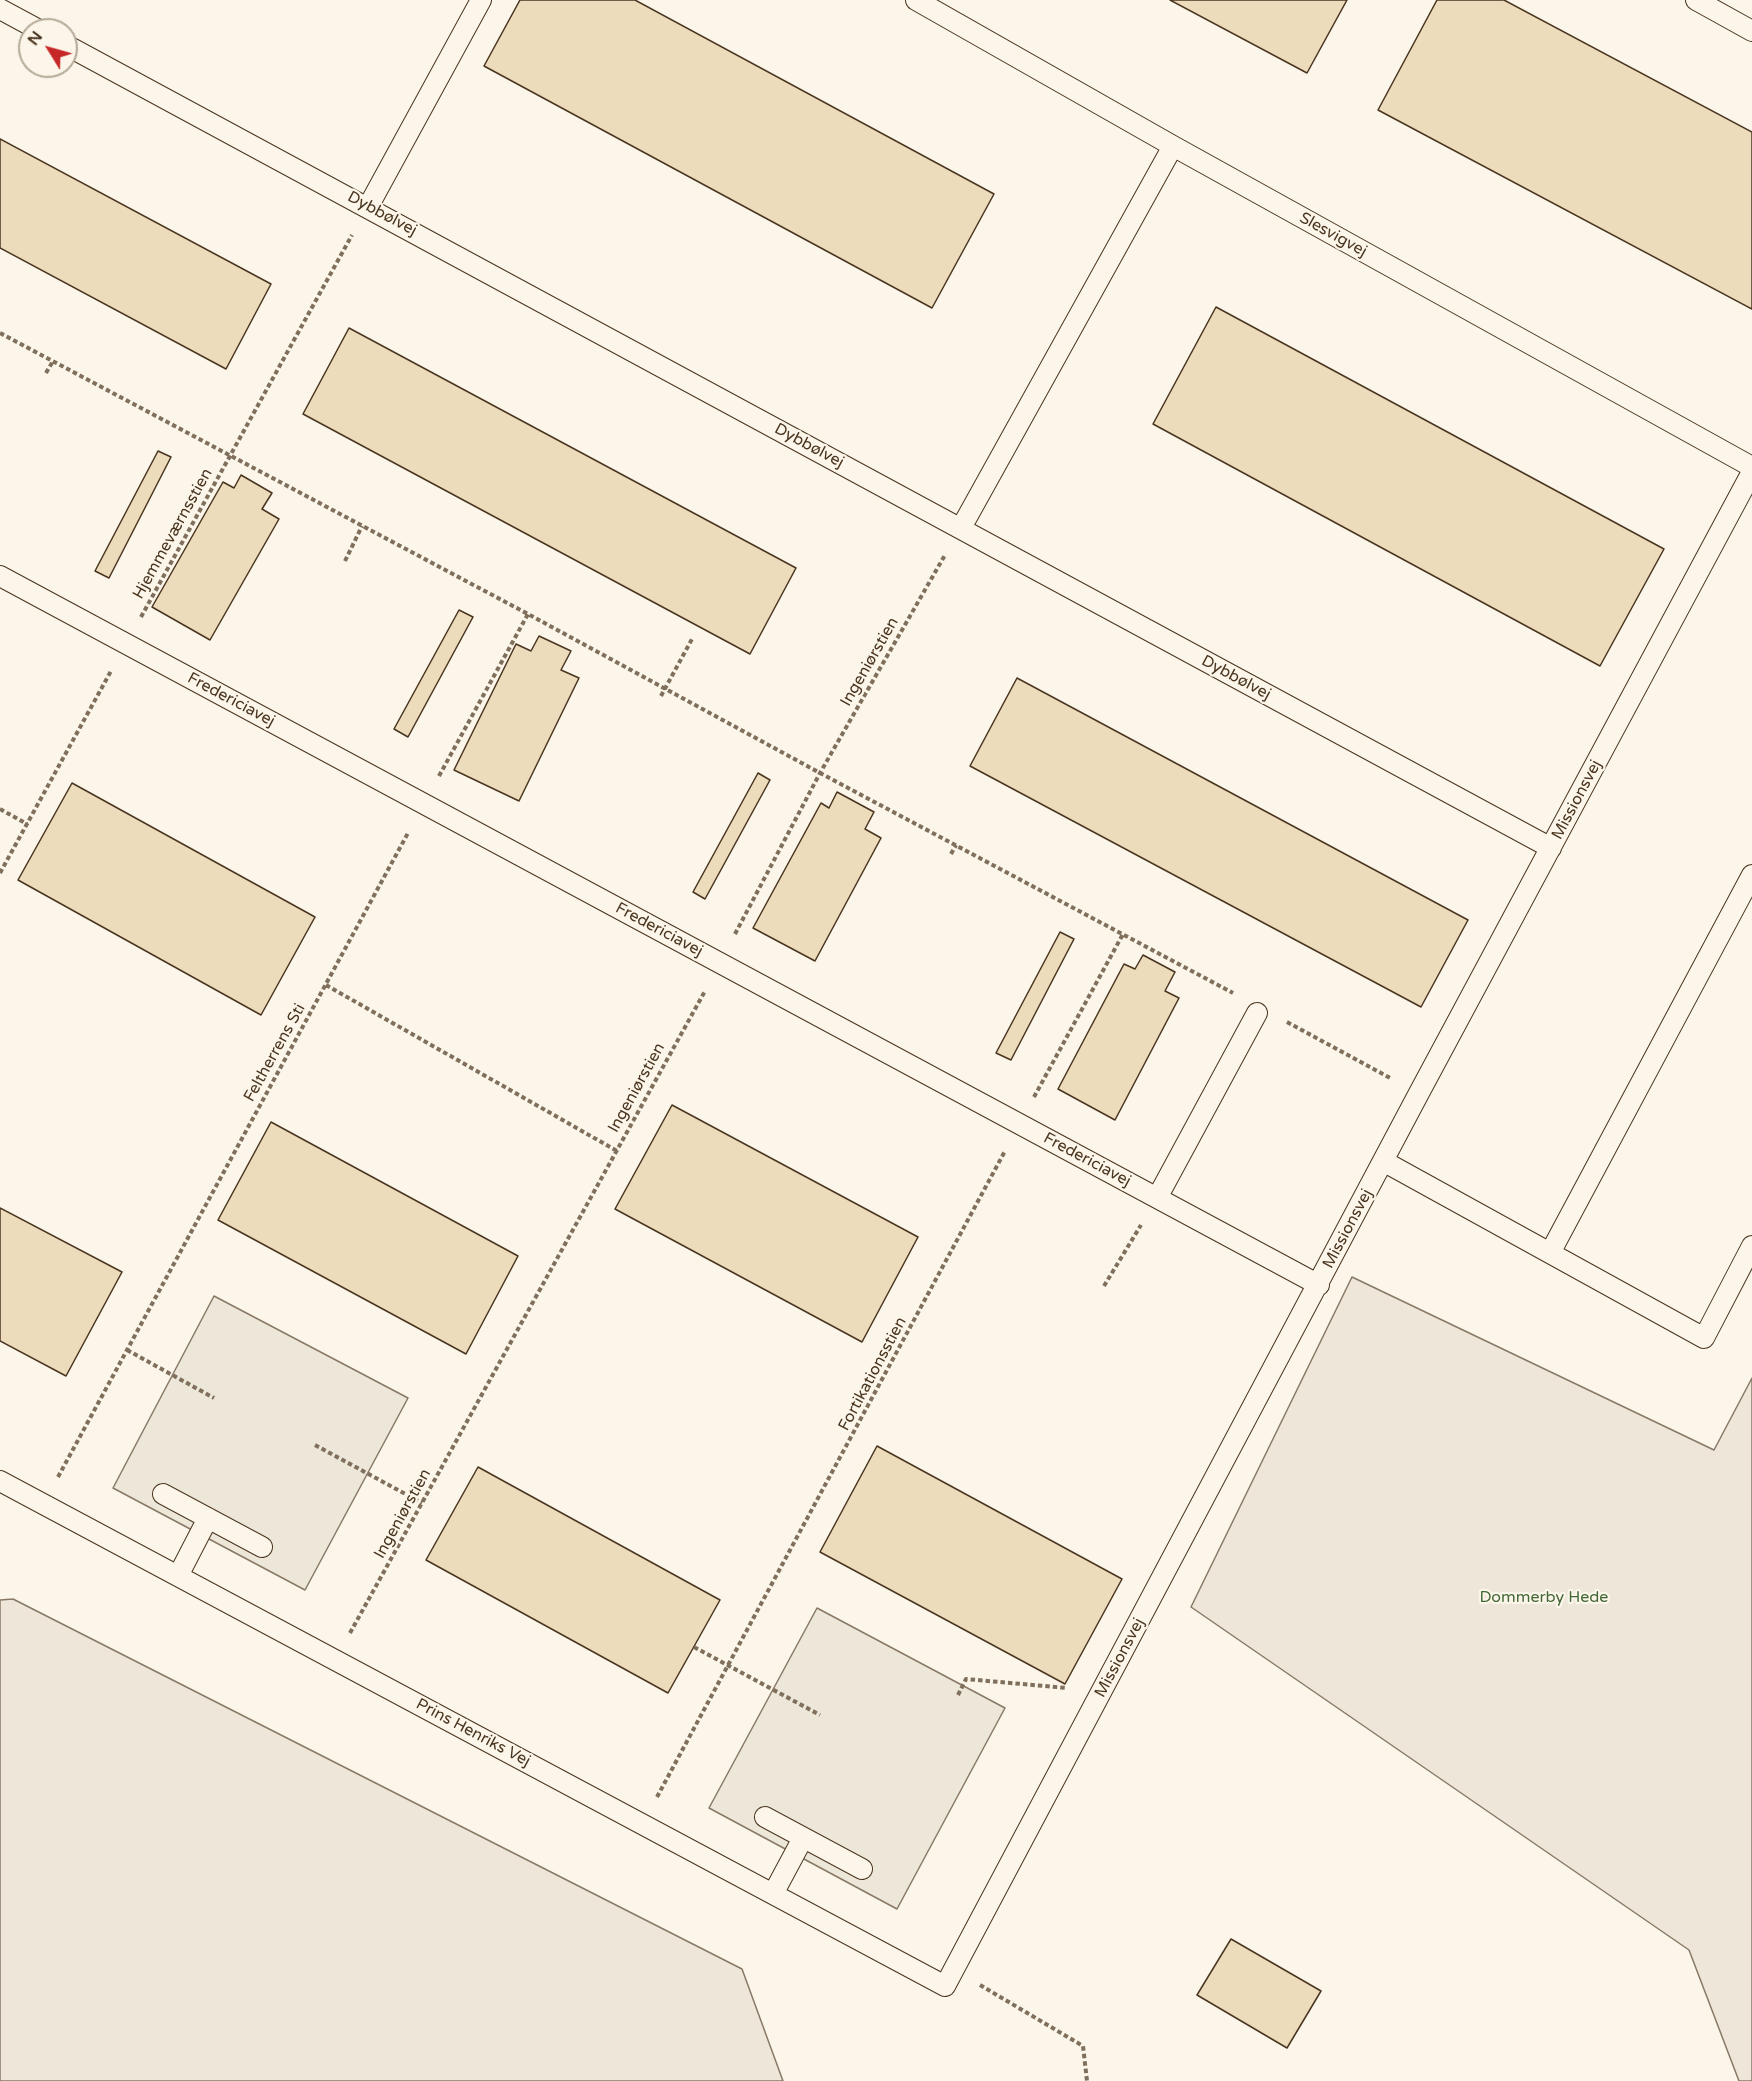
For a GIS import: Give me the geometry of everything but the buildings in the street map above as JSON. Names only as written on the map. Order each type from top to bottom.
[{"type":"lane","points":[[368,207],[481,0]]},
{"type":"lane","name":"Slesvigvej","points":[[916,0],[1173,146],[1752,467]]},
{"type":"lane","points":[[1696,0],[1752,31]]},
{"type":"lane","points":[[0,9],[18,19]]},
{"type":"lane","name":"Dybbølvej","points":[[78,51],[1551,848]]},
{"type":"lane","points":[[961,528],[1173,146]]},
{"type":"lane","name":"Missionsvej","points":[[949,1978],[1752,472]]},
{"type":"lane","name":"Fredericiavej","points":[[0,576],[1318,1285]]},
{"type":"lane","points":[[1550,1253],[1752,875]]},
{"type":"lane","points":[[1157,1198],[1257,1013]]},
{"type":"lane","points":[[1383,1161],[1704,1338],[1752,1246]]},
{"type":"lane","name":"Prins Henriks Vej","points":[[0,1481],[773,1893],[949,1978]]},
{"type":"lane","points":[[163,1494],[262,1547]]},
{"type":"lane","points":[[177,1576],[208,1518]]},
{"type":"lane","points":[[765,1817],[862,1869]]},
{"type":"lane","points":[[773,1893],[803,1838]]},
{"type":"path","name":"Hjemmeværnsstien","points":[[0,873],[368,207]]},
{"type":"path","points":[[0,333],[1238,996]]},
{"type":"path","points":[[46,373],[53,361]]},
{"type":"path","points":[[345,561],[362,526]]},
{"type":"path","name":"Ingeniørstien","points":[[335,1660],[720,963],[820,773],[961,528]]},
{"type":"path","name":"Feltherrens Sti","points":[[43,1504],[528,614]]},
{"type":"path","points":[[662,696],[692,639]]},
{"type":"path","points":[[0,809],[27,824]]},
{"type":"path","points":[[951,854],[956,845]]},
{"type":"path","name":"Fortikationsstien","points":[[642,1824],[730,1665],[1123,934]]},
{"type":"path","points":[[326,985],[617,1151]]},
{"type":"path","points":[[1279,1018],[1419,1093]]},
{"type":"path","points":[[1104,1286],[1157,1198]]},
{"type":"path","points":[[127,1350],[214,1398]]},
{"type":"path","points":[[315,1445],[422,1503]]},
{"type":"path","points":[[694,1647],[820,1715]]},
{"type":"path","points":[[958,1695],[966,1679],[1074,1688],[1098,1699]]},
{"type":"path","points":[[949,1978],[1083,2046],[1087,2081]]},
{"type":"green space","name":"Dommerby Hede","points":[[1352,1277],[1714,1450],[1752,1378],[1752,2081],[1739,2081],[1689,1950],[1191,1607]]},
{"type":"green space","points":[[13,1599],[742,1969],[783,2081],[0,2081],[0,1600]]},
{"type":"shaded area","points":[[214,1296],[408,1398],[305,1590],[113,1488]]},
{"type":"shaded area","points":[[817,1608],[1005,1708],[897,1909],[709,1808]]}]
